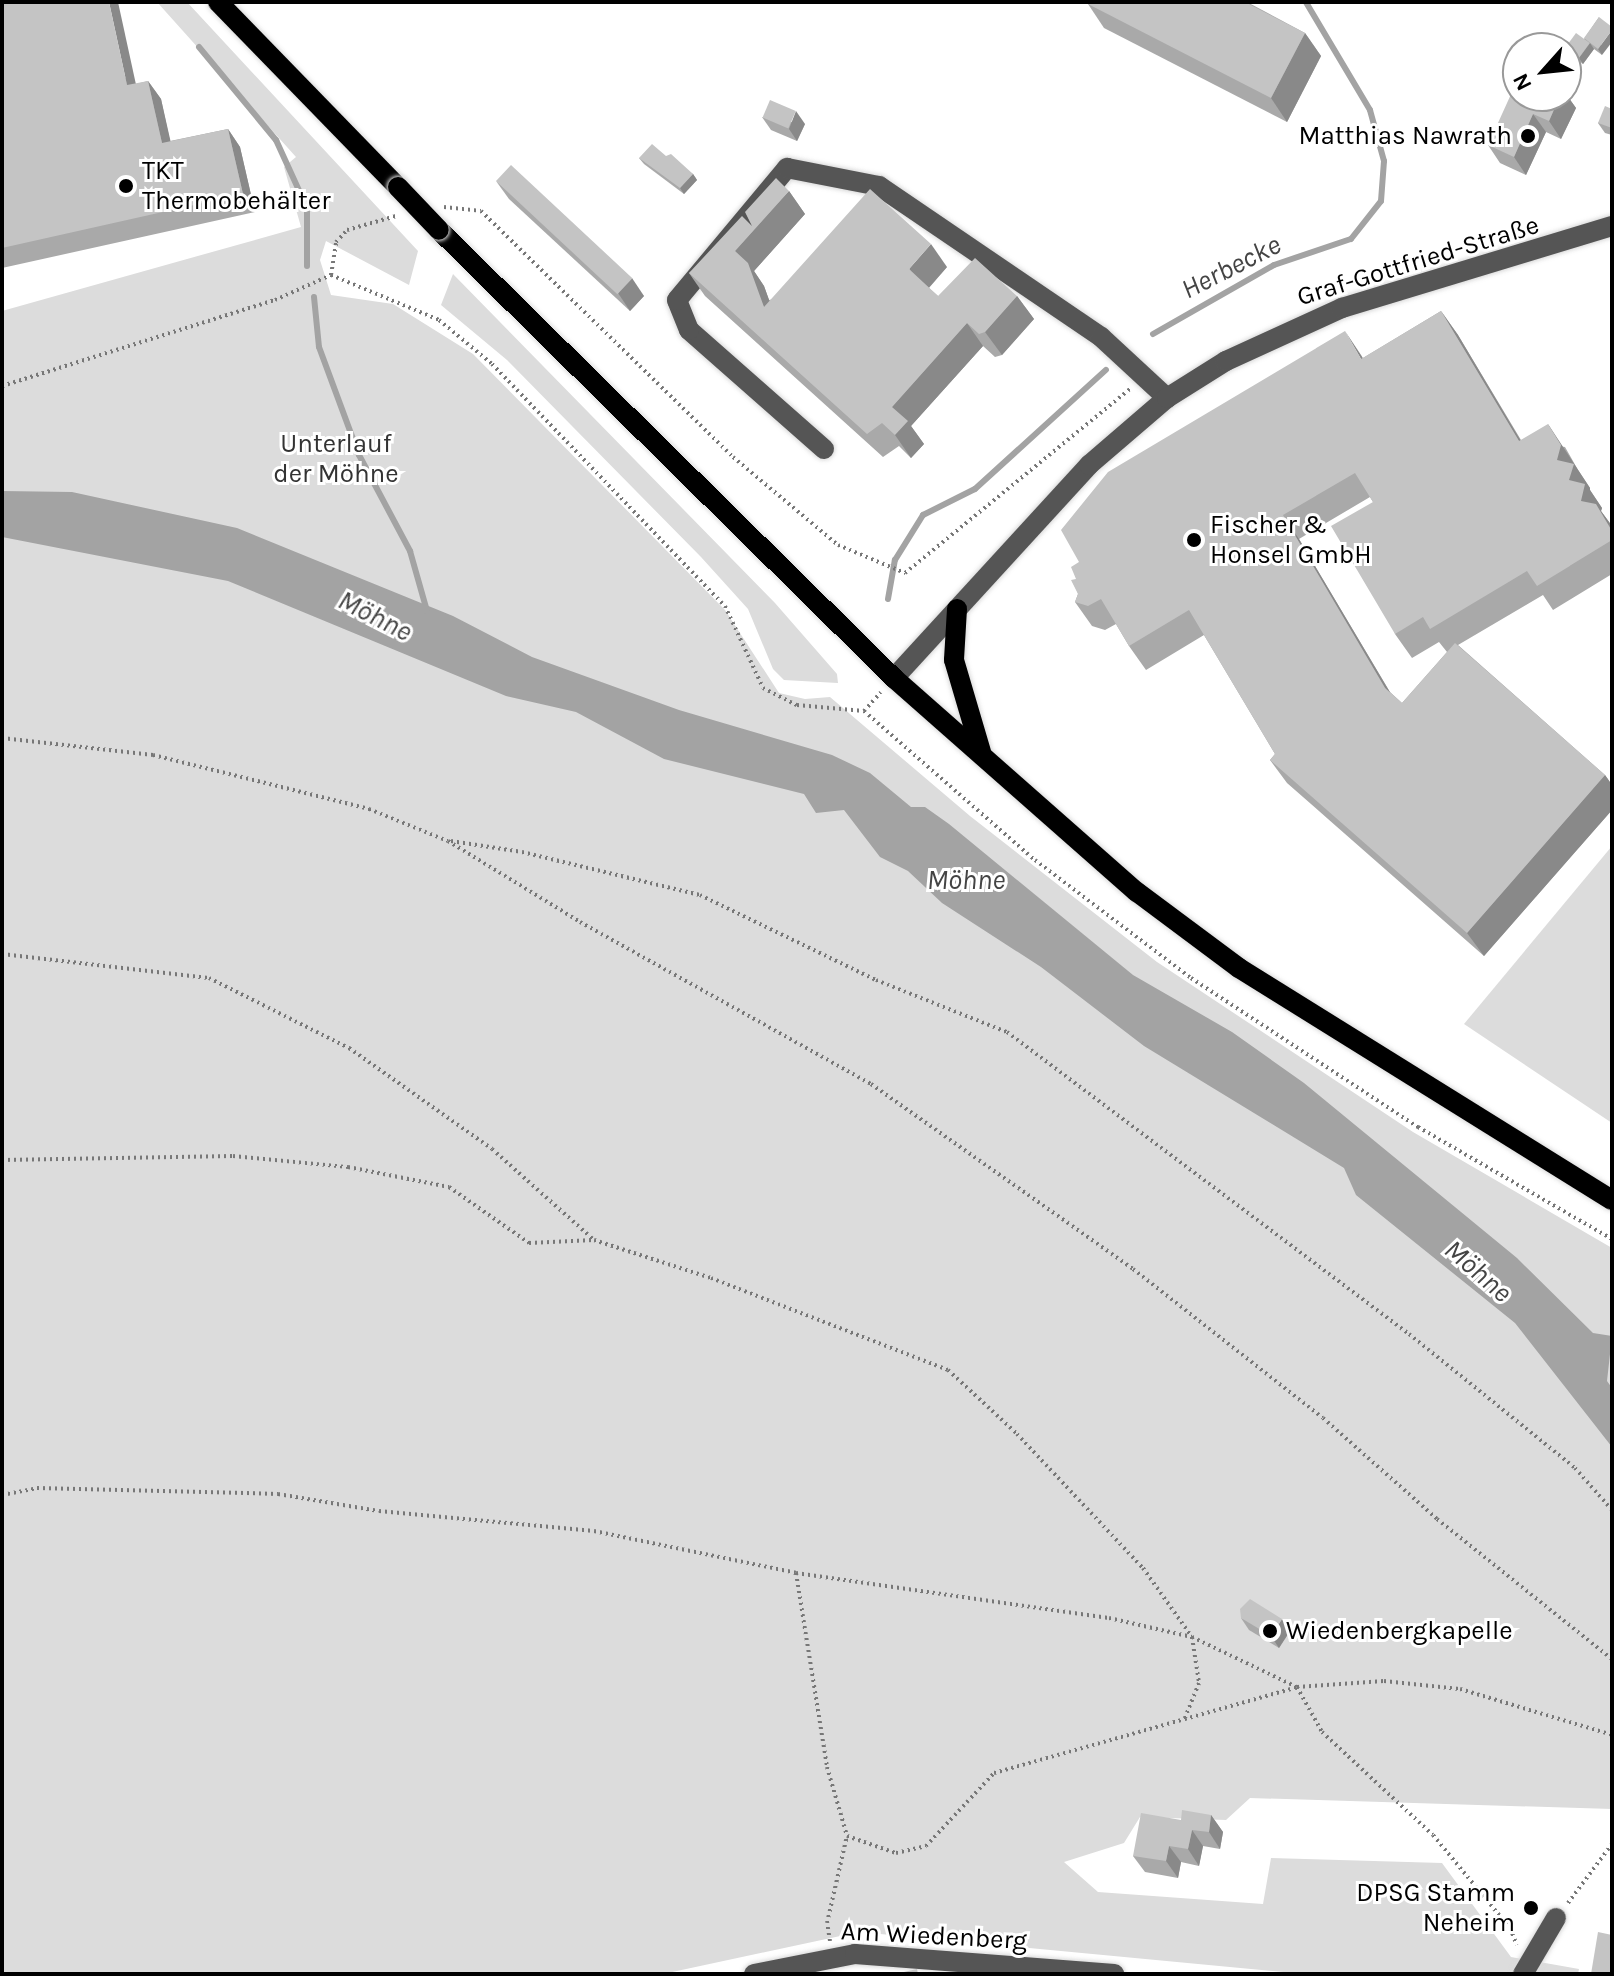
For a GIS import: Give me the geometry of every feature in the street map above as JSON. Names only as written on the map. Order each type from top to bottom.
[{"type":"main road","points":[[218,2],[439,230],[894,678],[1137,892],[1239,968],[1612,1200]]},
{"type":"main road","points":[[957,609],[954,660],[982,756]]},
{"type":"street","points":[[824,449],[689,330],[677,300],[787,168],[879,186],[1101,337],[1167,398]]},
{"type":"street","name":"Graf-Gottfried-Straße","points":[[894,678],[1089,465],[1167,398],[1268,339],[1330,313],[1612,226]]},
{"type":"street","points":[[1524,1970],[1556,1918]]},
{"type":"street","name":"Am Wiedenberg","points":[[754,1974],[832,1955],[886,1954],[1114,1974]]},
{"type":"path","points":[[438,208],[481,211],[733,457],[838,545],[872,562],[905,573],[1137,372]]},
{"type":"path","points":[[331,275],[336,242],[347,230],[410,213]]},
{"type":"path","points":[[2,386],[275,300],[331,275],[439,320],[492,364],[725,606],[763,688],[797,705],[864,711],[1035,860],[1191,978],[1418,1127],[1612,1239]]},
{"type":"path","points":[[2,738],[167,758],[369,809],[448,841],[580,922],[871,1084],[1133,1269],[1323,1418],[1459,1538],[1612,1659]]},
{"type":"path","points":[[448,841],[522,852],[700,895],[876,980],[1007,1032],[1409,1334],[1575,1468],[1612,1510]]},
{"type":"path","points":[[2,954],[209,978],[349,1048],[492,1149],[594,1240]]},
{"type":"path","points":[[2,1160],[233,1156],[348,1167],[449,1187],[529,1243],[594,1240],[711,1278],[948,1370],[1017,1434],[1143,1568],[1192,1637],[1199,1683],[1185,1718]]},
{"type":"path","points":[[2,1495],[37,1488],[278,1494],[379,1511],[594,1531],[796,1573],[1109,1618],[1192,1637],[1297,1687],[1322,1732],[1433,1835],[1510,1928],[1524,1970]]},
{"type":"path","points":[[796,1573],[827,1767],[847,1836],[827,1923],[832,1955]]},
{"type":"path","points":[[847,1836],[896,1853],[926,1846],[994,1773],[1297,1687],[1384,1681],[1460,1689],[1612,1735]]},
{"type":"path","points":[[1556,1918],[1612,1844]]},
{"type":"green space","name":"Unterlauf der Möhne","points":[[157,2],[187,2],[418,251],[409,285],[326,241],[320,260],[331,295],[393,304],[473,354],[725,610],[779,693],[805,699],[830,697],[970,816],[1157,962],[1413,1132],[1612,1248],[1612,1809],[1250,1798],[1226,1820],[1140,1817],[1124,1843],[1064,1862],[1098,1892],[1263,1904],[1271,1858],[1442,1863],[1511,1957],[1579,1969],[1578,1974],[1305,1974],[859,1932],[663,1974],[2,1974],[2,311],[301,227],[284,167],[296,157]]},
{"type":"green space","points":[[453,274],[775,603],[837,674],[838,683],[784,680],[773,669],[748,609],[701,557],[507,360],[441,305]]},
{"type":"green space","points":[[1612,846],[1612,1123],[1464,1024]]},
{"type":"water","name":"Möhne","points":[[2,491],[72,492],[237,528],[453,616],[532,657],[679,710],[832,755],[870,773],[911,807],[925,807],[949,824],[1133,975],[1232,1032],[1304,1083],[1517,1258],[1593,1333],[1612,1336],[1607,1381],[1612,1388],[1612,1447],[1515,1323],[1356,1195],[1344,1168],[1144,1046],[1041,967],[942,903],[908,871],[880,857],[844,810],[816,813],[804,794],[664,759],[576,712],[506,696],[228,581],[2,537]]},
{"type":"building","points":[[2,2],[109,2],[127,85],[148,81],[162,143],[228,129],[243,194],[2,248]]},
{"type":"building","points":[[1089,2],[1245,2],[1305,33],[1271,98]]},
{"type":"building","points":[[1599,17],[1612,30],[1598,49],[1584,38]]},
{"type":"building","points":[[1582,37],[1590,43],[1582,54]]},
{"type":"building","points":[[770,100],[796,111],[788,128],[763,117]]},
{"type":"building","points":[[1605,106],[1612,109],[1612,128],[1598,123]]},
{"type":"building","points":[[1503,112],[1553,112],[1549,121],[1533,114],[1514,157],[1488,145]]},
{"type":"building","points":[[652,144],[666,156],[671,154],[693,174],[680,188],[639,158]]},
{"type":"building","points":[[511,165],[632,278],[617,294],[496,181]]},
{"type":"building","points":[[776,178],[789,191],[735,251],[748,263],[764,307],[870,189],[931,244],[909,269],[938,296],[975,258],[1017,296],[985,332],[979,334],[967,323],[892,407],[908,421],[895,435],[882,423],[867,434],[689,273],[742,216],[752,226],[745,212]]},
{"type":"building","points":[[1441,311],[1519,441],[1548,424],[1561,445],[1557,460],[1574,464],[1569,480],[1585,484],[1581,501],[1596,504],[1612,531],[1612,540],[1537,586],[1527,571],[1430,629],[1423,617],[1395,634],[1331,526],[1373,502],[1355,473],[1283,515],[1385,688],[1402,703],[1455,643],[1605,775],[1467,933],[1270,760],[1275,754],[1189,610],[1129,646],[1101,599],[1088,606],[1075,602],[1078,594],[1071,580],[1076,579],[1071,567],[1079,562],[1061,530],[1108,472],[1345,331],[1361,359]]},
{"type":"building","points":[[1250,1599],[1282,1619],[1271,1636],[1241,1618],[1240,1609]]},
{"type":"building","points":[[1182,1810],[1211,1815],[1209,1832],[1192,1830],[1188,1849],[1169,1846],[1166,1861],[1133,1856],[1141,1813],[1181,1820]]},
{"type":"building","points":[[1598,1932],[1612,1935],[1612,1974],[1591,1974]]},
{"type":"building","points":[[917,1969],[918,1974],[895,1974]]},
{"type":"waterway","name":"Herbecke","points":[[1153,334],[1274,265],[1351,239],[1381,201],[1384,161],[1370,110],[1306,2]]},
{"type":"waterway","points":[[199,47],[276,140],[307,208],[307,266]]},
{"type":"waterway","points":[[314,297],[319,347],[359,455],[410,551],[427,611]]},
{"type":"waterway","name":"Herbecke","points":[[888,599],[895,560],[923,515],[975,489],[1106,370]]},
{"type":"place","name":"Matthias Nawrath","points":[[1528,136]]},
{"type":"place","name":"TKT Thermobehälter","points":[[126,186]]},
{"type":"place","name":"Fischer & Honsel GmbH","points":[[1194,540]]},
{"type":"place","name":"Wiedenbergkapelle","points":[[1270,1631]]},
{"type":"place","name":"DPSG Stamm Neheim","points":[[1531,1908]]}]
